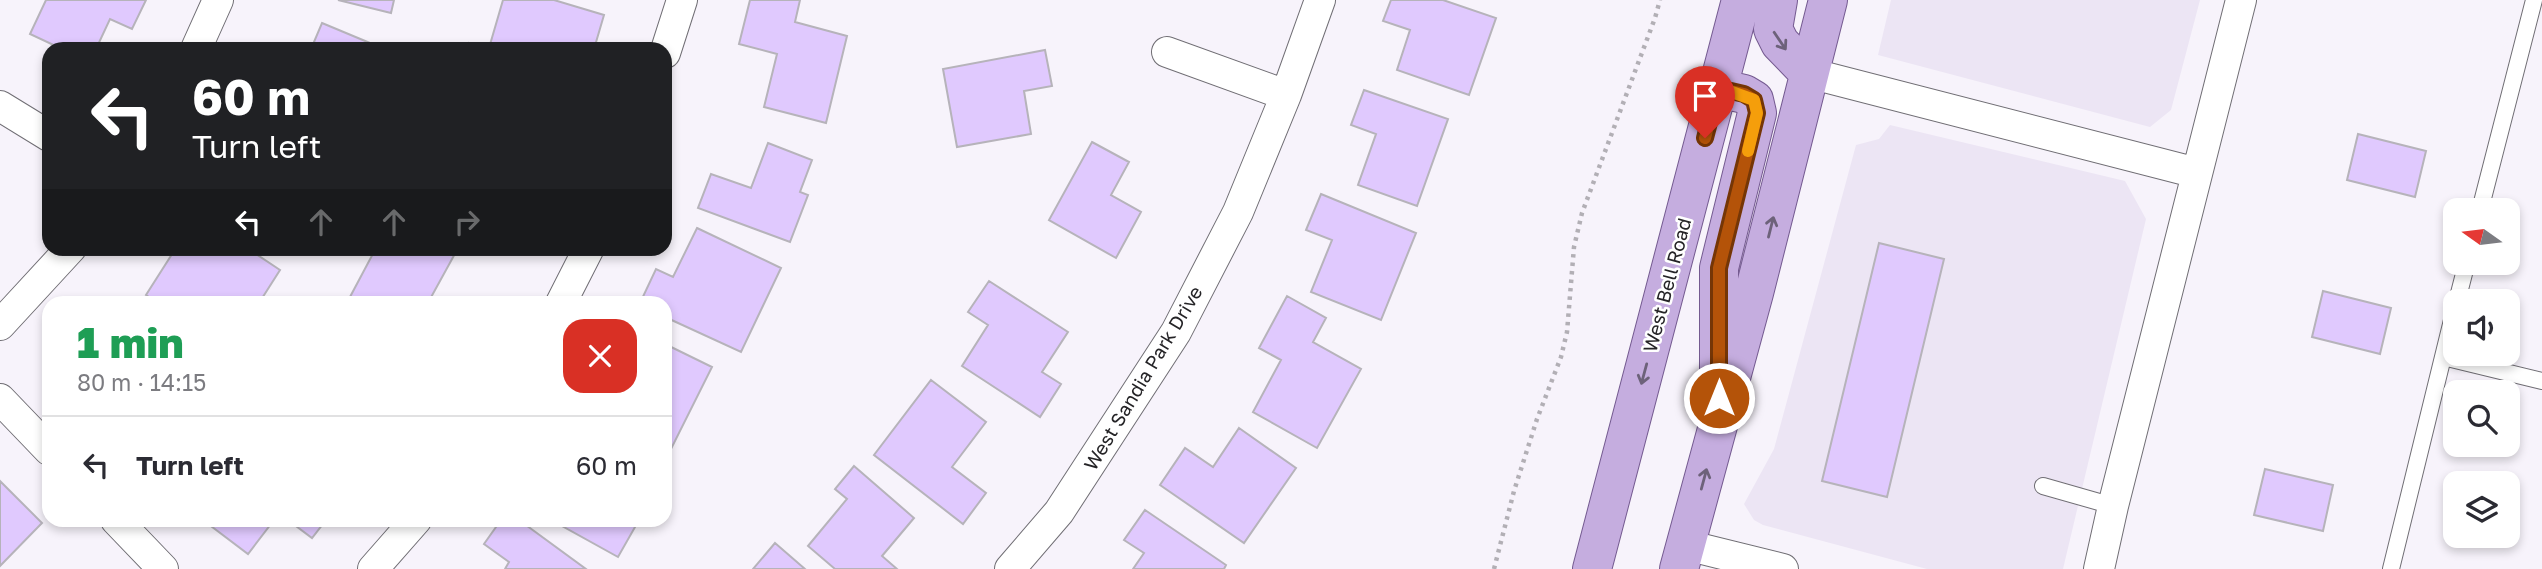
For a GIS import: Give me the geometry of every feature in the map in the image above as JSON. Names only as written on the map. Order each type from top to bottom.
[{"type":"main road","name":"West Bell Road","points":[[1592,569],[1741,0]]},
{"type":"main road","points":[[1778,0],[1773,29],[1780,43],[1809,73]]},
{"type":"main road","points":[[1683,557],[1828,0]]},
{"type":"main road","points":[[1718,88],[1744,94],[1754,100],[1757,113],[1719,268],[1719,425]]},
{"type":"street","points":[[199,42],[218,0]]},
{"type":"street","points":[[669,42],[682,0]]},
{"type":"street","name":"West Sandia Park Drive","points":[[1010,569],[1059,512],[1176,332],[1238,212],[1286,95],[1320,0]]},
{"type":"street","points":[[2099,569],[2241,0]]},
{"type":"street","points":[[1167,52],[1286,95]]},
{"type":"street","points":[[1809,73],[2197,173]]},
{"type":"street","points":[[0,106],[42,132]]},
{"type":"street","points":[[0,325],[64,256]]},
{"type":"street","points":[[565,296],[585,256]]},
{"type":"street","points":[[0,398],[42,443]]},
{"type":"street","points":[[123,527],[163,569]]},
{"type":"street","points":[[373,569],[410,527]]},
{"type":"street","points":[[1683,557],[1783,569]]},
{"type":"lane","points":[[2483,198],[2534,0]]},
{"type":"lane","points":[[2390,569],[2443,357]]},
{"type":"lane","points":[[2480,366],[2542,381]]},
{"type":"lane","points":[[2043,486],[2113,506]]},
{"type":"path","points":[[1494,569],[1514,491],[1537,419],[1561,357],[1567,332],[1574,247],[1582,213],[1660,0]]},
{"type":"shaded area","points":[[1891,0],[2200,0],[2171,110],[2150,127],[1878,55]]},
{"type":"shaded area","points":[[1890,125],[2125,181],[2146,219],[2063,569],[1927,569],[1763,525],[1754,520],[1744,504],[1774,449],[1856,145],[1879,139]]},
{"type":"building","points":[[46,0],[146,0],[132,29],[110,19],[99,42],[47,42],[30,34]]},
{"type":"building","points":[[338,0],[394,0],[391,13]]},
{"type":"building","points":[[503,0],[554,0],[604,15],[596,42],[491,42]]},
{"type":"building","points":[[750,0],[800,0],[795,22],[847,36],[826,123],[764,107],[777,54],[739,44]]},
{"type":"building","points":[[1391,0],[1443,0],[1496,18],[1469,95],[1397,70],[1410,30],[1383,21]]},
{"type":"building","points":[[322,23],[368,42],[314,42]]},
{"type":"building","points":[[1045,50],[1052,86],[1024,91],[1031,134],[957,147],[943,69]]},
{"type":"building","points":[[1364,90],[1448,119],[1417,206],[1358,185],[1376,134],[1351,125]]},
{"type":"building","points":[[2358,134],[2426,151],[2415,197],[2347,180]]},
{"type":"building","points":[[1092,142],[1129,162],[1111,195],[1141,212],[1116,258],[1049,220]]},
{"type":"building","points":[[768,143],[812,160],[800,192],[808,195],[790,242],[698,208],[711,174],[751,188]]},
{"type":"building","points":[[1321,194],[1416,233],[1381,320],[1311,292],[1332,240],[1306,230]]},
{"type":"building","points":[[697,228],[781,268],[741,352],[672,320],[672,296],[643,296],[656,269],[673,277]]},
{"type":"building","points":[[1879,243],[1944,259],[1887,497],[1822,481]]},
{"type":"building","points":[[171,256],[259,256],[280,270],[263,296],[146,295]]},
{"type":"building","points":[[372,256],[454,256],[432,296],[351,296]]},
{"type":"building","points":[[989,281],[1068,332],[1042,372],[1061,384],[1040,417],[962,366],[988,325],[968,312]]},
{"type":"building","points":[[2323,291],[2391,308],[2380,354],[2312,337]]},
{"type":"building","points":[[1287,296],[1326,318],[1313,342],[1361,369],[1317,448],[1253,412],[1281,360],[1259,348]]},
{"type":"building","points":[[672,347],[712,367],[672,447]]},
{"type":"building","points":[[931,380],[986,422],[952,467],[986,493],[963,524],[874,455]]},
{"type":"building","points":[[1239,428],[1296,468],[1244,543],[1160,485],[1185,448],[1213,467]]},
{"type":"building","points":[[854,466],[914,518],[882,556],[897,569],[835,569],[808,546],[847,499],[835,489]]},
{"type":"building","points":[[2265,469],[2333,485],[2323,531],[2254,515]]},
{"type":"building","points":[[0,481],[42,523],[0,566]]},
{"type":"building","points":[[1145,510],[1226,565],[1224,569],[1133,569],[1144,553],[1124,540]]},
{"type":"building","points":[[212,527],[269,527],[248,554]]},
{"type":"building","points":[[297,527],[321,527],[312,538]]},
{"type":"building","points":[[496,527],[529,527],[586,569],[505,569],[509,562],[484,544]]},
{"type":"building","points":[[564,527],[635,527],[618,557]]},
{"type":"building","points":[[775,543],[805,569],[753,569]]},
{"type":"slow traffic","points":[[1729,91],[1744,94],[1754,100],[1757,113],[1748,151]]},
{"type":"route","points":[[1705,138],[1718,88],[1744,94],[1754,100],[1757,113],[1719,268],[1719,398]]}]
